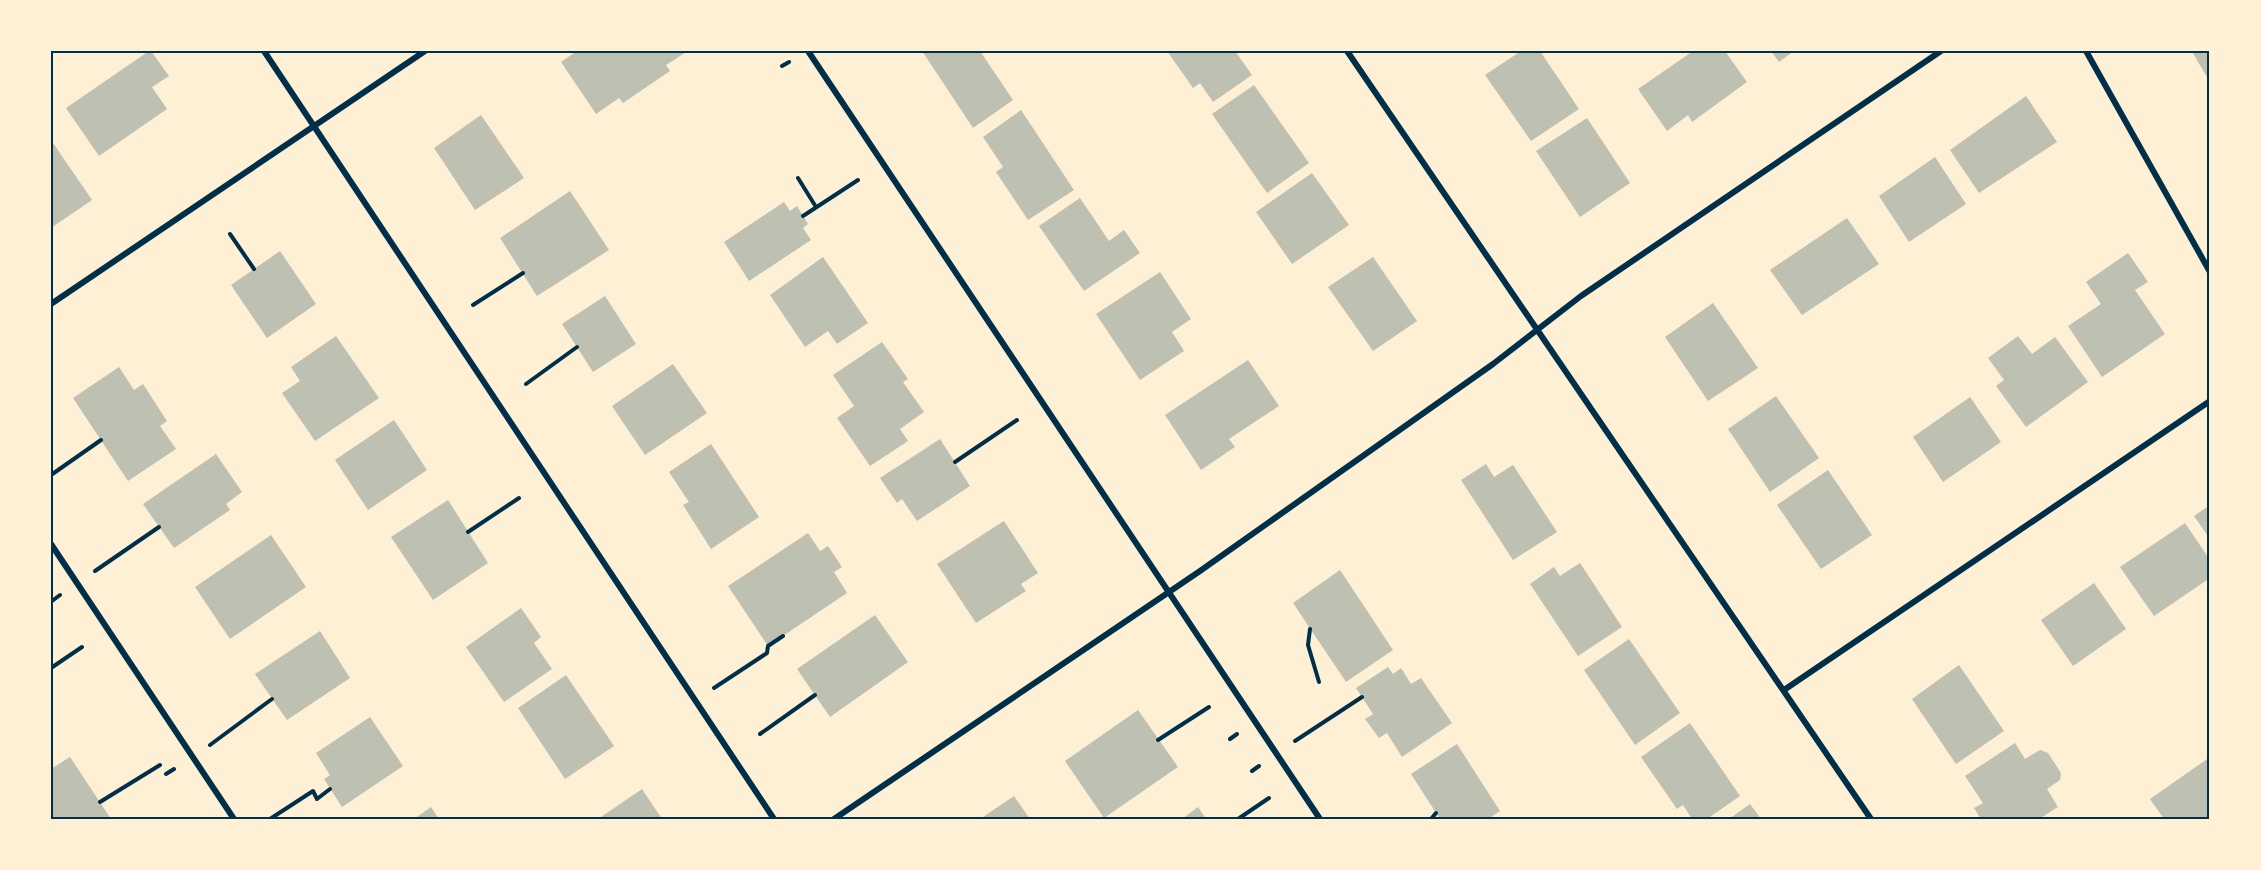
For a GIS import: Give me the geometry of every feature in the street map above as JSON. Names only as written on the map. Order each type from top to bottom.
[{"type":"street","points":[[264,51],[774,819]]},
{"type":"street","points":[[51,304],[425,51]]},
{"type":"street","points":[[808,51],[1320,819]]},
{"type":"street","points":[[1347,51],[1871,819]]},
{"type":"street","points":[[834,819],[1168,593],[1538,330],[1581,296],[1941,51]]},
{"type":"street","points":[[2086,51],[2210,272]]},
{"type":"street","points":[[1784,690],[2210,401]]},
{"type":"street","points":[[51,544],[234,819]]},
{"type":"path","points":[[798,178],[816,207]]},
{"type":"path","points":[[803,216],[858,180]]},
{"type":"path","points":[[230,234],[254,269]]},
{"type":"path","points":[[473,304],[523,273]]},
{"type":"path","points":[[526,384],[577,347]]},
{"type":"path","points":[[955,462],[1017,420]]},
{"type":"path","points":[[51,476],[101,440]]},
{"type":"path","points":[[468,532],[519,498]]},
{"type":"path","points":[[52,601],[159,527]]},
{"type":"path","points":[[1311,629],[1308,645],[1319,682]]},
{"type":"path","points":[[696,701],[767,653],[768,646],[783,636]]},
{"type":"path","points":[[51,668],[82,647]]},
{"type":"path","points":[[760,734],[815,695]]},
{"type":"path","points":[[1252,771],[1362,697]]},
{"type":"path","points":[[166,774],[272,699]]},
{"type":"path","points":[[1158,740],[1209,707]]},
{"type":"path","points":[[100,802],[160,765]]},
{"type":"path","points":[[270,819],[312,791],[317,799],[330,789]]},
{"type":"path","points":[[1238,819],[1269,798]]},
{"type":"path","points":[[1431,819],[1436,813]]},
{"type":"building","points":[[149,51],[169,76],[152,87],[167,109],[99,156],[66,108]]},
{"type":"building","points":[[577,51],[688,51],[666,65],[670,71],[623,103],[619,98],[596,114],[561,62]]},
{"type":"building","points":[[922,51],[980,51],[1013,100],[973,128]]},
{"type":"building","points":[[1167,51],[1235,51],[1252,75],[1213,102],[1200,83],[1193,88]]},
{"type":"building","points":[[1521,51],[1540,51],[1579,109],[1531,141],[1485,75]]},
{"type":"building","points":[[1693,51],[1725,51],[1747,82],[1692,122],[1688,115],[1667,131],[1638,89]]},
{"type":"building","points":[[1771,51],[1794,51],[1779,62]]},
{"type":"building","points":[[2192,51],[2210,51],[2210,82],[2198,62]]},
{"type":"building","points":[[1254,85],[1309,163],[1267,193],[1212,114]]},
{"type":"building","points":[[2026,96],[2057,142],[1979,193],[1950,150]]},
{"type":"building","points":[[1021,110],[1074,190],[1028,220],[996,172],[1003,167],[983,137]]},
{"type":"building","points":[[481,115],[524,178],[475,210],[434,148]]},
{"type":"building","points":[[1587,118],[1630,183],[1580,217],[1536,151]]},
{"type":"building","points":[[51,140],[92,200],[51,228]]},
{"type":"building","points":[[1935,157],[1966,204],[1909,242],[1879,196]]},
{"type":"building","points":[[1312,173],[1349,225],[1292,264],[1256,212]]},
{"type":"building","points":[[570,191],[609,250],[537,296],[500,238]]},
{"type":"building","points":[[1080,198],[1109,241],[1124,230],[1140,253],[1084,291],[1039,226]]},
{"type":"building","points":[[784,202],[790,211],[797,206],[808,224],[803,228],[811,240],[749,281],[724,242]]},
{"type":"building","points":[[1847,218],[1879,264],[1802,315],[1770,270]]},
{"type":"building","points":[[280,251],[316,304],[267,338],[231,285]]},
{"type":"building","points":[[2128,253],[2148,282],[2135,290],[2165,334],[2102,377],[2068,326],[2101,304],[2086,282]]},
{"type":"building","points":[[823,257],[868,323],[837,344],[828,331],[805,347],[770,295]]},
{"type":"building","points":[[1373,257],[1417,321],[1373,351],[1328,287]]},
{"type":"building","points":[[1160,272],[1191,319],[1172,332],[1184,351],[1140,380],[1096,314]]},
{"type":"building","points":[[605,296],[636,344],[593,372],[562,324]]},
{"type":"building","points":[[1713,303],[1758,368],[1708,401],[1665,337]]},
{"type":"building","points":[[336,336],[379,398],[315,441],[282,393],[300,381],[291,367]]},
{"type":"building","points":[[2018,336],[2032,354],[2055,337],[2088,382],[2026,427],[1996,386],[2004,380],[1988,358]]},
{"type":"building","points":[[882,342],[908,379],[903,382],[924,412],[900,429],[908,441],[870,466],[837,418],[854,406],[833,375]]},
{"type":"building","points":[[1248,360],[1279,406],[1229,439],[1235,447],[1201,470],[1165,415]]},
{"type":"building","points":[[673,364],[707,413],[645,455],[612,406]]},
{"type":"building","points":[[119,367],[134,390],[143,384],[167,421],[160,426],[176,449],[128,481],[73,398]]},
{"type":"building","points":[[1776,396],[1819,458],[1770,492],[1728,429]]},
{"type":"building","points":[[1970,397],[2001,442],[1943,482],[1913,437]]},
{"type":"building","points":[[394,420],[427,470],[368,510],[335,460]]},
{"type":"building","points":[[940,439],[970,486],[917,521],[902,499],[897,503],[880,478]]},
{"type":"building","points":[[711,444],[759,517],[711,549],[683,505],[689,502],[669,472]]},
{"type":"building","points":[[216,454],[242,492],[226,504],[230,510],[174,548],[143,504]]},
{"type":"building","points":[[1486,464],[1494,477],[1513,465],[1557,532],[1513,560],[1461,480]]},
{"type":"building","points":[[1828,470],[1872,535],[1821,569],[1777,505]]},
{"type":"building","points":[[448,500],[488,563],[433,600],[391,537]]},
{"type":"building","points":[[2210,505],[2210,539],[2194,516]]},
{"type":"building","points":[[1004,521],[1038,573],[1021,584],[1026,591],[976,623],[937,564]]},
{"type":"building","points":[[2185,523],[2210,560],[2210,578],[2154,616],[2120,567]]},
{"type":"building","points":[[808,533],[820,551],[828,546],[842,567],[834,572],[847,593],[768,646],[728,586]]},
{"type":"building","points":[[271,535],[306,587],[230,639],[195,587]]},
{"type":"building","points":[[1580,563],[1622,627],[1578,656],[1530,584],[1554,567],[1560,576]]},
{"type":"building","points":[[1340,570],[1393,650],[1346,682],[1293,603]]},
{"type":"building","points":[[2094,583],[2126,629],[2073,666],[2041,620]]},
{"type":"building","points":[[521,608],[541,637],[534,643],[552,669],[504,702],[466,647]]},
{"type":"building","points":[[875,615],[908,662],[830,717],[797,669]]},
{"type":"building","points":[[320,631],[350,678],[287,720],[255,674]]},
{"type":"building","points":[[1629,639],[1680,713],[1635,745],[1584,670]]},
{"type":"building","points":[[1959,665],[2004,731],[1956,764],[1912,699]]},
{"type":"building","points":[[1388,667],[1393,674],[1401,668],[1411,684],[1421,678],[1452,723],[1402,757],[1387,733],[1379,738],[1365,719],[1373,714],[1356,688]]},
{"type":"building","points":[[566,675],[614,746],[565,779],[518,708]]},
{"type":"building","points":[[1138,710],[1178,767],[1104,818],[1065,761]]},
{"type":"building","points":[[370,717],[403,766],[342,807],[324,779],[330,775],[316,753]]},
{"type":"building","points":[[1690,723],[1740,796],[1707,819],[1692,819],[1683,805],[1677,809],[1641,757]]},
{"type":"building","points":[[2015,743],[2025,759],[2040,750],[2048,753],[2061,773],[2060,780],[2047,789],[2058,807],[2039,819],[1981,819],[1974,808],[1983,803],[1965,776]]},
{"type":"building","points":[[1457,744],[1500,811],[1488,819],[1440,819],[1411,774]]},
{"type":"building","points":[[70,757],[111,819],[51,819],[51,769]]},
{"type":"building","points":[[2210,757],[2210,819],[2164,819],[2150,799]]},
{"type":"building","points":[[642,789],[662,819],[598,819]]},
{"type":"building","points":[[1014,796],[1030,819],[980,819]]},
{"type":"building","points":[[1750,804],[1761,819],[1729,819]]},
{"type":"building","points":[[431,807],[439,819],[414,819]]},
{"type":"building","points":[[1198,807],[1206,819],[1182,819]]}]
